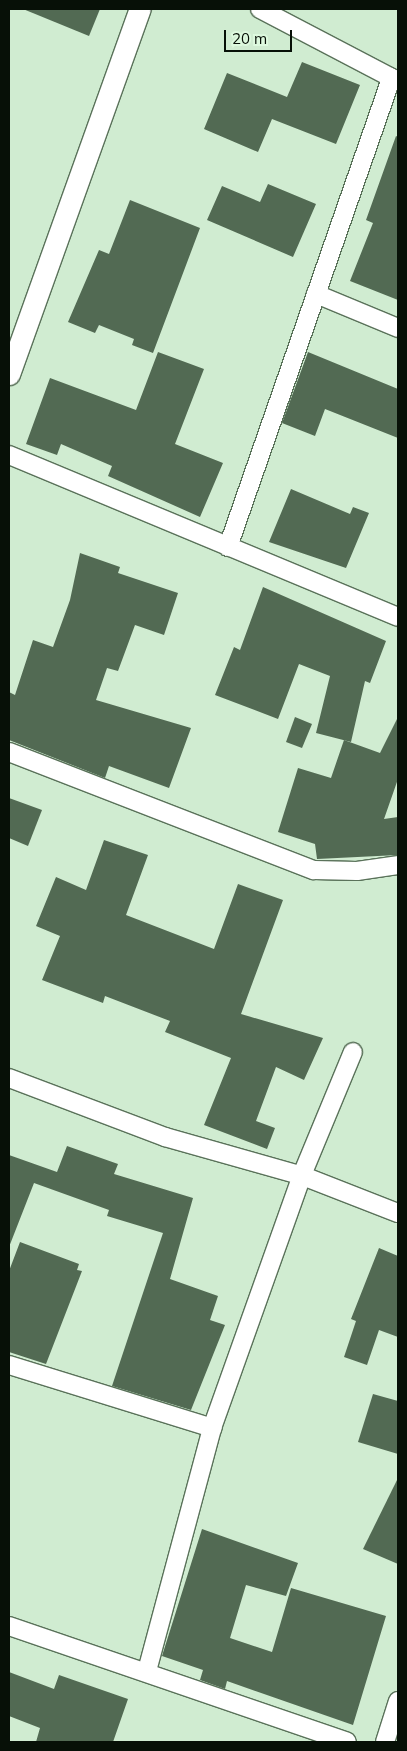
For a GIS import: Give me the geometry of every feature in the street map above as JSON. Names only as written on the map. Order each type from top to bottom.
[{"type":"street","points":[[9,374],[140,9]]},
{"type":"street","points":[[228,547],[316,294],[395,80],[260,9]]},
{"type":"street","points":[[316,294],[398,328]]},
{"type":"street","points":[[9,455],[398,617]]},
{"type":"street","points":[[9,752],[314,870],[357,871],[398,864]]},
{"type":"street","points":[[148,1671],[212,1428],[302,1175],[353,1052]]},
{"type":"street","points":[[9,1078],[165,1137],[302,1175],[398,1213]]},
{"type":"street","points":[[9,1365],[212,1428]]},
{"type":"street","points":[[9,1626],[148,1671],[347,1742]]},
{"type":"street","points":[[385,1742],[398,1701]]},
{"type":"building","points":[[23,9],[100,9],[89,36]]},
{"type":"building","points":[[302,62],[360,85],[336,144],[272,119],[258,152],[204,129],[227,73],[287,97]]},
{"type":"building","points":[[396,136],[398,137],[398,300],[350,281],[373,223],[366,220]]},
{"type":"building","points":[[268,184],[316,204],[293,257],[207,220],[222,186],[260,202]]},
{"type":"building","points":[[130,200],[200,228],[153,353],[132,345],[134,339],[99,325],[95,333],[68,322],[99,250],[109,254]]},
{"type":"building","points":[[158,352],[204,369],[175,444],[223,463],[200,517],[108,476],[112,466],[61,444],[57,455],[26,444],[50,378],[136,410]]},
{"type":"building","points":[[308,352],[398,389],[398,438],[325,409],[315,436],[282,423]]},
{"type":"building","points":[[291,489],[350,514],[353,507],[369,513],[346,568],[269,542]]},
{"type":"building","points":[[80,553],[120,567],[118,573],[178,593],[164,635],[135,625],[118,671],[107,668],[96,700],[191,728],[169,788],[109,766],[105,778],[9,740],[9,692],[15,695],[33,640],[53,647],[70,600]]},
{"type":"building","points":[[263,587],[386,641],[370,683],[365,681],[351,742],[316,733],[330,676],[299,664],[278,719],[215,695],[234,647],[240,650]]},
{"type":"building","points":[[295,717],[312,724],[302,748],[286,742]]},
{"type":"building","points":[[398,717],[398,779],[384,819],[398,817],[398,855],[317,859],[315,844],[278,832],[298,768],[331,778],[344,740],[380,753]]},
{"type":"building","points":[[9,798],[42,810],[28,846],[9,838]]},
{"type":"building","points":[[104,840],[148,855],[126,915],[214,949],[238,884],[283,900],[241,1014],[323,1038],[304,1080],[276,1067],[256,1121],[275,1128],[267,1149],[204,1125],[231,1058],[165,1032],[170,1021],[105,996],[103,1003],[42,980],[60,936],[36,926],[56,877],[86,890]]},
{"type":"building","points":[[67,1146],[118,1164],[114,1174],[193,1198],[170,1279],[218,1296],[210,1320],[225,1325],[191,1410],[112,1386],[163,1233],[107,1216],[109,1210],[34,1183],[9,1247],[9,1155],[57,1172]]},
{"type":"building","points":[[20,1242],[79,1264],[77,1270],[82,1271],[46,1364],[9,1352],[9,1271]]},
{"type":"building","points":[[379,1248],[398,1256],[398,1337],[379,1330],[367,1365],[344,1357],[356,1321],[351,1319]]},
{"type":"building","points":[[373,1394],[398,1401],[398,1454],[358,1442]]},
{"type":"building","points":[[398,1478],[398,1564],[363,1549]]},
{"type":"building","points":[[202,1529],[298,1563],[286,1596],[246,1585],[230,1638],[272,1652],[291,1588],[386,1616],[353,1725],[227,1681],[225,1689],[200,1680],[203,1670],[162,1656]]},
{"type":"building","points":[[9,1672],[54,1689],[59,1675],[128,1699],[113,1742],[36,1742],[40,1728],[9,1716]]}]
